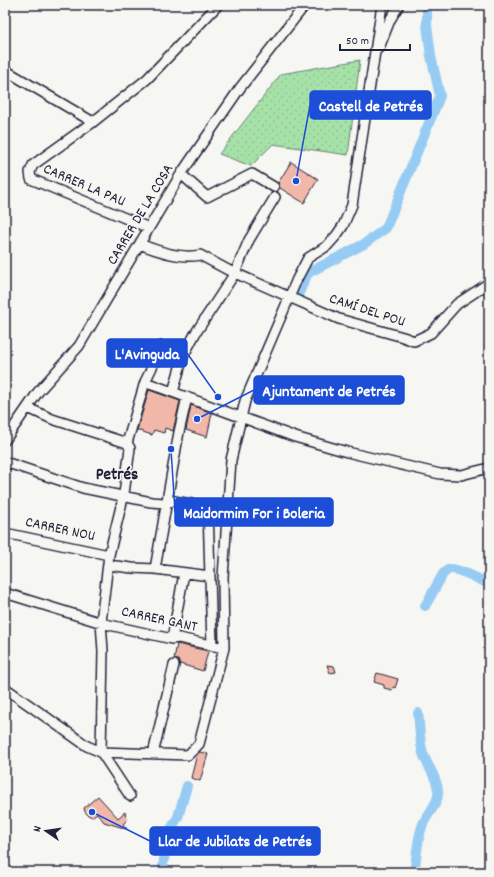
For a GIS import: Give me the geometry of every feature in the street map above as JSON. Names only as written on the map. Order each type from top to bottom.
[{"type":"street","points":[[5,70],[93,122],[147,79],[218,5]]},
{"type":"street","name":"CARRER DE LA COSA","points":[[5,440],[38,392],[79,346],[181,174],[240,88],[305,5]]},
{"type":"street","points":[[5,688],[87,746],[102,752],[188,755],[199,744],[224,648],[223,577],[231,460],[245,401],[289,297],[308,258],[327,246],[336,236],[343,226],[352,205],[382,5]]},
{"type":"street","points":[[373,62],[390,20],[399,5]]},
{"type":"street","name":"CARRER LA PAU","points":[[93,122],[33,165],[30,172],[31,178],[149,228]]},
{"type":"street","points":[[181,174],[207,197],[252,174],[274,187]]},
{"type":"street","points":[[173,392],[183,357],[195,334],[235,273],[249,240],[275,197]]},
{"type":"street","name":"CAMÍ DEL POU","points":[[140,244],[157,251],[192,256],[200,255],[235,273],[339,319],[403,337],[414,342],[431,333],[457,304],[489,283]]},
{"type":"street","points":[[130,796],[102,752],[103,651],[101,622],[108,565],[123,497],[130,448],[127,442],[145,382],[162,346],[183,357]]},
{"type":"street","points":[[145,382],[295,437],[347,452],[440,474],[461,475],[489,468]]},
{"type":"street","points":[[155,569],[179,432],[187,397]]},
{"type":"street","points":[[28,408],[52,419],[127,442]]},
{"type":"street","points":[[5,462],[83,488],[123,497],[151,502],[164,502],[168,500],[208,508],[228,510]]},
{"type":"street","points":[[208,508],[212,646]]},
{"type":"street","name":"CARRER NOU","points":[[5,533],[110,555]]},
{"type":"street","points":[[108,565],[210,576]]},
{"type":"street","points":[[172,639],[184,573]]},
{"type":"street","name":"CARRER GANT","points":[[5,593],[105,624],[172,639],[179,638],[224,648]]},
{"type":"street","points":[[153,754],[174,665]]},
{"type":"green space","points":[[360,60],[348,155],[273,144],[251,166],[219,154],[281,74]]},
{"type":"building","points":[[291,162],[318,179],[304,203],[280,188],[278,183]]},
{"type":"building","points":[[149,390],[180,401],[173,431],[165,428],[164,433],[154,430],[152,435],[137,430]]},
{"type":"building","points":[[191,405],[212,413],[207,437],[186,430]]},
{"type":"building","points":[[177,644],[208,651],[203,671],[180,664],[178,660],[174,659]]},
{"type":"building","points":[[327,665],[334,666],[336,672],[330,673]]},
{"type":"building","points":[[377,673],[398,679],[395,688],[393,687],[392,690],[384,688],[384,685],[374,682]]},
{"type":"building","points":[[200,752],[208,754],[200,781],[191,778],[197,754]]},
{"type":"building","points":[[98,796],[118,818],[125,812],[127,820],[123,824],[127,829],[104,822],[97,813],[92,817],[85,812],[84,808]]},
{"type":"waterway","points":[[298,295],[308,273],[364,244],[386,228],[440,96],[431,56],[427,25],[427,5]]},
{"type":"waterway","points":[[425,606],[443,574],[448,570],[455,569],[489,584]]},
{"type":"waterway","points":[[414,872],[421,829],[437,799],[438,794],[436,781],[422,748],[418,713]]},
{"type":"waterway","points":[[162,872],[168,834],[178,817],[187,786]]},
{"type":"place","name":"Castell de Petrés","points":[[296,181]]},
{"type":"place","name":"L'Avinguda","points":[[218,397]]},
{"type":"place","name":"Ajuntament de Petrés","points":[[197,419]]},
{"type":"place","name":"Maidormim For i Boleria","points":[[171,449]]},
{"type":"place","name":"Llar de Jubilats de Petrés","points":[[92,812]]},
{"type":"district","name":"Petrés","points":[[117,476]]}]
